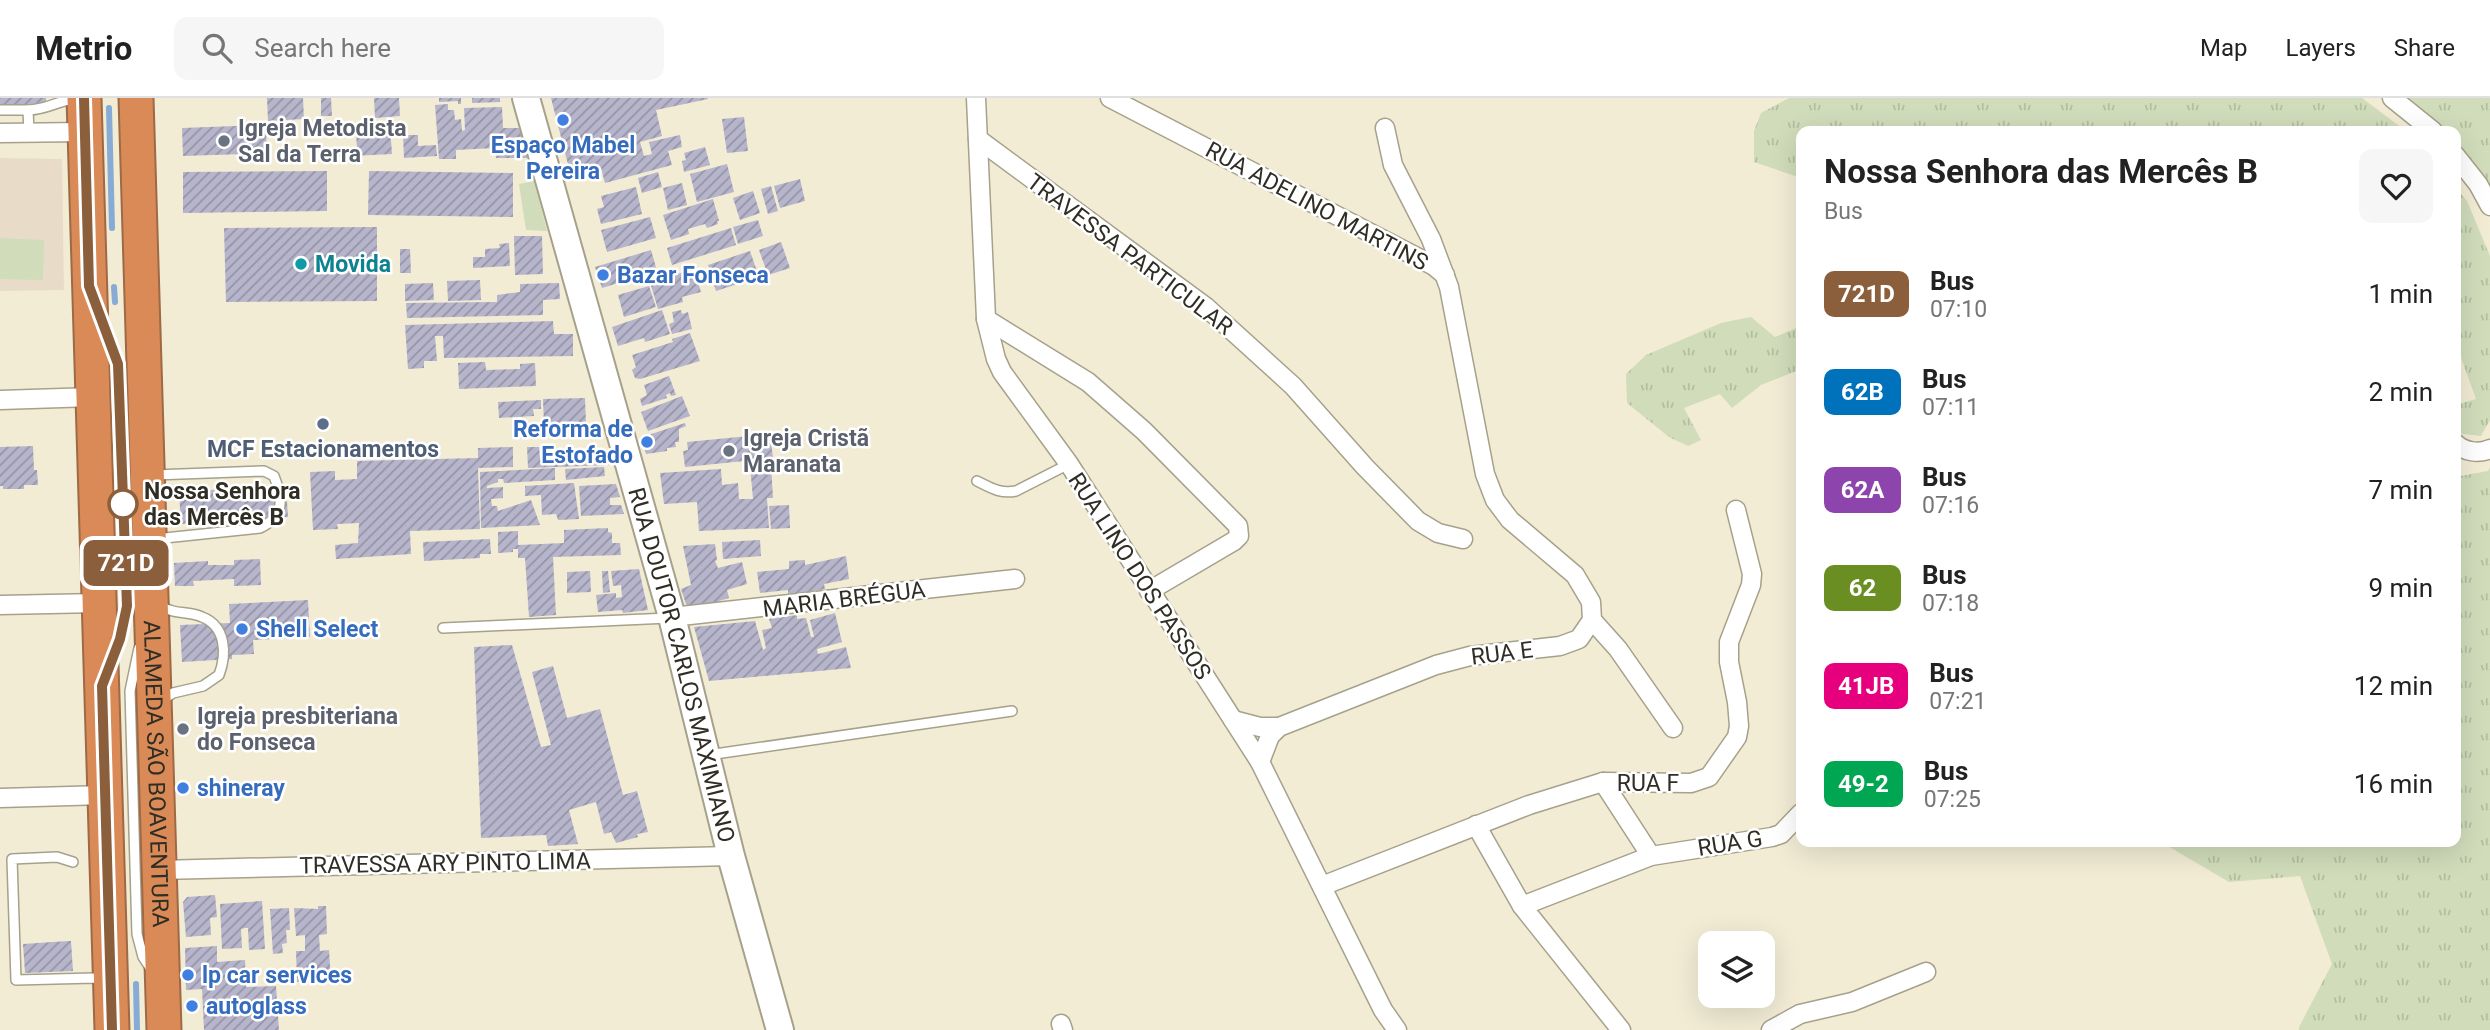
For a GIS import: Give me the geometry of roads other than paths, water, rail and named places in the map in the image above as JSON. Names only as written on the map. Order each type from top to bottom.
[{"type":"highway","name":"ALAMEDA SÃO BOAVENTURA","points":[[136,98],[164,1030]]},
{"type":"highway","points":[[84,111],[113,1030]]},
{"type":"main road","name":"RUA DOUTOR CARLOS MAXIMIANO","points":[[526,98],[672,618],[731,856],[780,1030]]},
{"type":"street","name":"RUA LINO DOS PASSOS","points":[[976,98],[986,319],[996,359],[1002,372],[1069,464],[1261,762],[1383,1010],[1397,1030]]},
{"type":"street","name":"RUA ADELINO MARTINS","points":[[1110,98],[1434,266],[1444,275],[1449,286],[1485,474],[1495,500],[1510,520],[1575,575],[1591,602],[1592,620]]},
{"type":"street","points":[[2392,98],[2427,126]]},
{"type":"street","points":[[0,133],[29,133],[84,111]]},
{"type":"street","points":[[1385,128],[1393,165],[1431,239],[1444,275]]},
{"type":"street","name":"TRAVESSA PARTICULAR","points":[[978,139],[1206,307],[1293,386],[1365,467],[1418,521],[1438,533],[1463,539]]},
{"type":"street","points":[[2461,163],[2490,205]]},
{"type":"street","points":[[986,319],[1088,383],[1144,431],[1238,526],[1239,536],[1234,541],[1149,591]]},
{"type":"street","points":[[0,400],[93,397]]},
{"type":"street","points":[[2461,448],[2473,452],[2490,449]]},
{"type":"street","name":"RUA F","points":[[1322,886],[1529,805],[1603,782],[1691,783],[1709,777],[1737,737],[1739,726],[1729,662],[1729,642],[1751,585],[1752,574],[1736,510]]},
{"type":"street","name":"MARIA BRÉGUA","points":[[672,618],[1015,579]]},
{"type":"street","points":[[0,605],[99,603]]},
{"type":"street","points":[[1592,620],[1618,649],[1673,728]]},
{"type":"street","name":"RUA E","points":[[1233,720],[1260,727],[1279,727],[1436,665],[1470,656],[1560,646],[1578,639],[1592,620]]},
{"type":"street","points":[[1261,762],[1270,736],[1279,727]]},
{"type":"street","points":[[1603,782],[1651,856]]},
{"type":"street","points":[[0,798],[105,795]]},
{"type":"street","name":"RUA G","points":[[1522,906],[1651,856],[1772,837],[1781,834],[1796,818]]},
{"type":"street","points":[[1476,825],[1522,906],[1622,1030]]},
{"type":"street","name":"TRAVESSA ARY PINTO LIMA","points":[[159,870],[731,856]]},
{"type":"street","points":[[1771,1030],[1800,1014],[1852,1002],[1926,972]]},
{"type":"lane","points":[[0,110],[46,109],[68,98],[84,111]]},
{"type":"lane","points":[[28,110],[29,133]]},
{"type":"lane","points":[[127,139],[144,627],[130,691],[137,934],[143,957],[163,982]]},
{"type":"lane","points":[[89,286],[118,364],[127,606],[120,639],[102,686]]},
{"type":"lane","points":[[977,481],[999,493],[1008,492],[1069,464]]},
{"type":"lane","points":[[147,476],[264,471],[274,476],[281,493],[279,511],[273,522],[260,528],[149,539]]},
{"type":"lane","points":[[151,600],[172,613],[204,617],[219,629],[224,653],[219,675],[203,686],[173,693],[154,706]]},
{"type":"lane","points":[[443,628],[672,618]]},
{"type":"lane","points":[[705,755],[1012,711]]},
{"type":"lane","points":[[73,862],[57,857],[12,859],[16,980],[94,978],[111,982]]},
{"type":"waterway","points":[[109,108],[112,228]]},
{"type":"waterway","points":[[114,287],[115,302]]},
{"type":"waterway","points":[[136,984],[137,1030]]},
{"type":"place","name":"Espaço Mabel Pereira","points":[[563,120]]},
{"type":"place","name":"Igreja Metodista Sal da Terra","points":[[224,141]]},
{"type":"place","name":"Movida","points":[[301,264]]},
{"type":"place","name":"Bazar Fonseca","points":[[603,275]]},
{"type":"place","name":"MCF Estacionamentos","points":[[323,424]]},
{"type":"place","name":"Reforma de Estofado","points":[[647,442]]},
{"type":"place","name":"Igreja Cristã Maranata","points":[[729,451]]},
{"type":"place","name":"Nossa Senhora das Mercês B","points":[[123,504]]},
{"type":"place","name":"Shell Select","points":[[242,629]]},
{"type":"place","name":"Igreja presbiteriana do Fonseca","points":[[183,729]]},
{"type":"place","name":"shineray","points":[[183,788]]},
{"type":"place","name":"lp car services","points":[[188,975]]},
{"type":"place","name":"autoglass","points":[[192,1006]]}]
